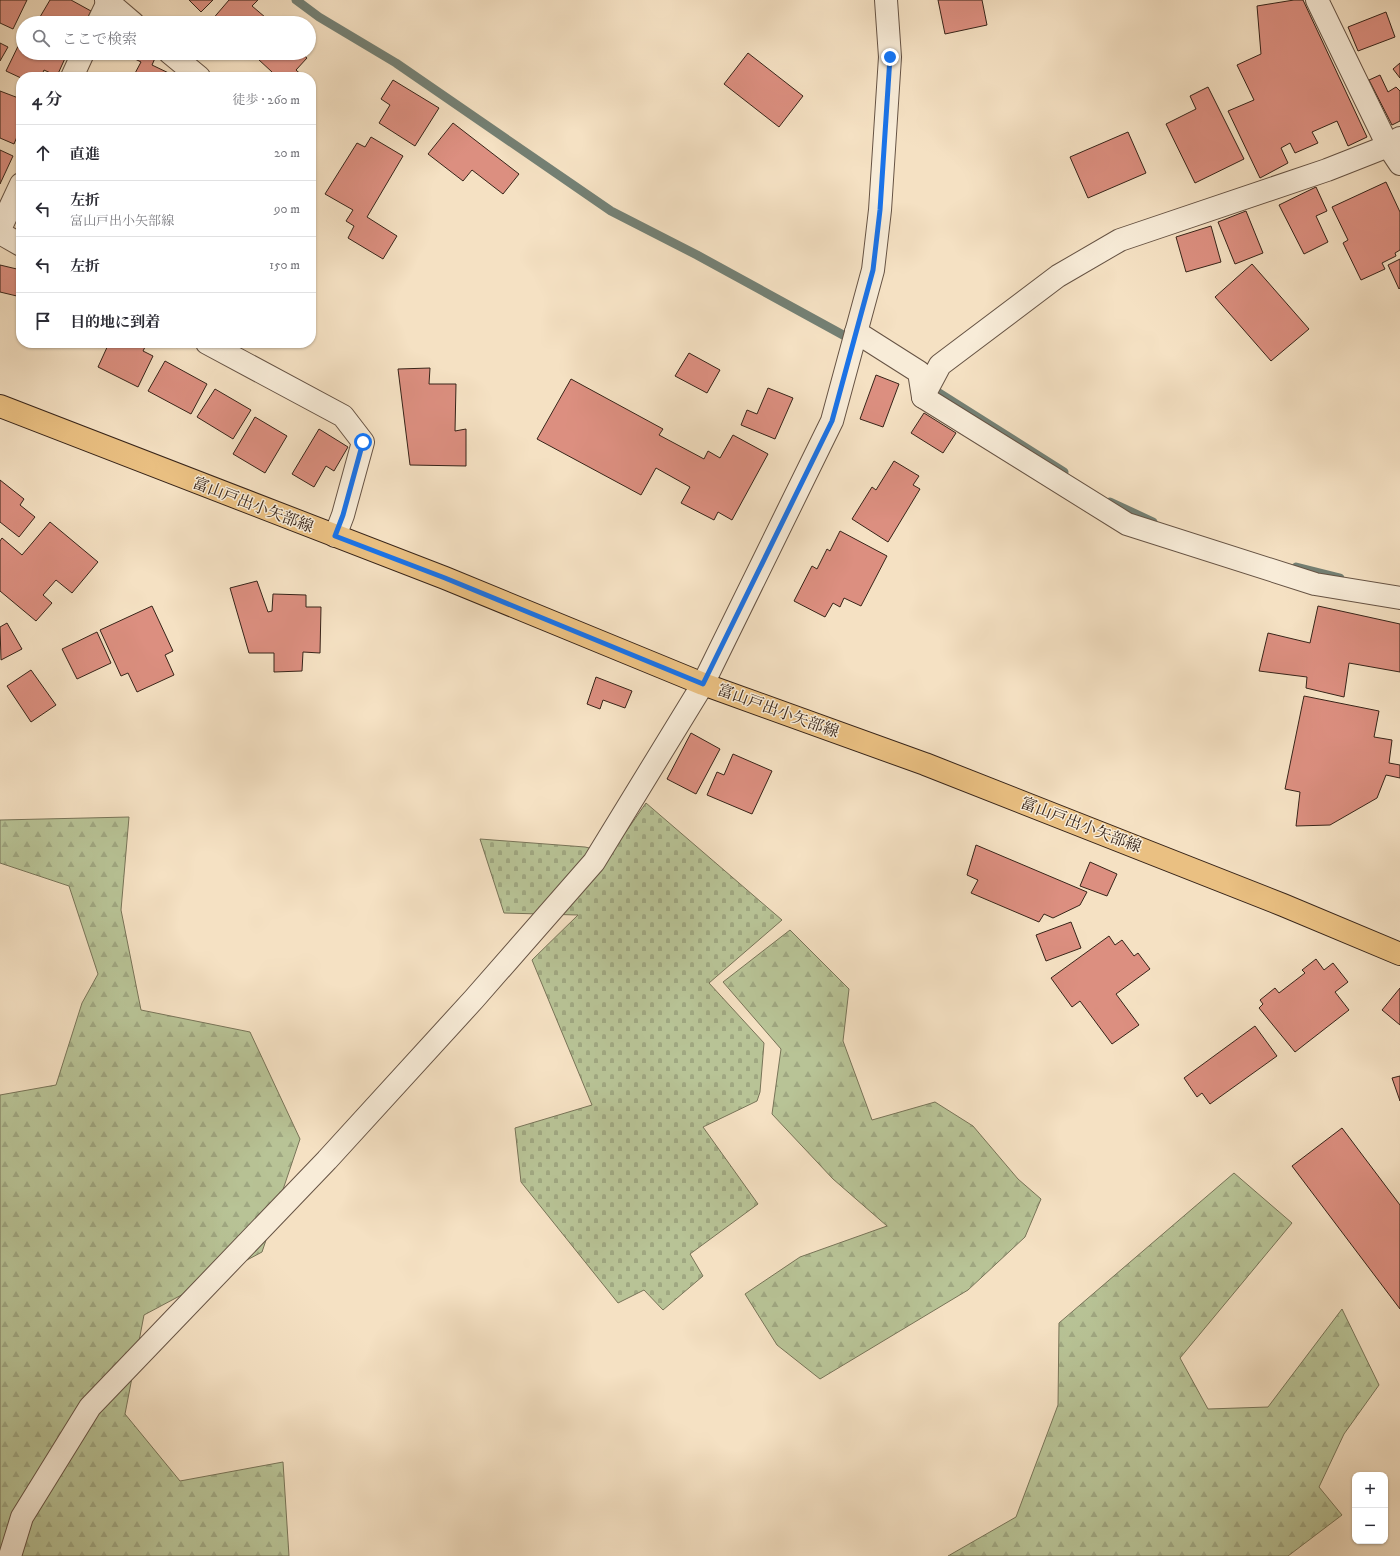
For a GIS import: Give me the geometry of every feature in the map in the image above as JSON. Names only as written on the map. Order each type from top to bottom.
[{"type":"main road","name":"富山戸出小矢部線","points":[[0,406],[445,578],[703,684],[925,764],[1283,905],[1400,954]]},
{"type":"street","points":[[10,1556],[22,1517],[90,1407],[327,1160],[474,1000],[594,862],[703,684],[832,421],[873,270],[880,210],[890,57],[886,0]]},
{"type":"street","points":[[923,396],[940,365],[1058,276],[1120,240],[1328,170],[1396,149],[1317,0]]},
{"type":"street","points":[[101,16],[107,1],[125,16]]},
{"type":"street","points":[[74,72],[80,60]]},
{"type":"street","points":[[178,60],[192,72]]},
{"type":"street","points":[[0,229],[16,195]]},
{"type":"street","points":[[0,234],[16,242]]},
{"type":"street","points":[[856,332],[919,372],[923,396],[1127,524],[1315,584],[1400,598]]},
{"type":"street","points":[[216,348],[343,416],[363,442],[343,515],[335,536]]},
{"type":"green space","points":[[646,803],[782,920],[709,983],[764,1043],[760,1092],[757,1101],[703,1127],[758,1204],[690,1254],[703,1276],[663,1310],[644,1290],[618,1303],[521,1182],[515,1128],[592,1105],[532,960],[578,915],[504,913],[480,839],[585,847],[611,853]]},
{"type":"green space","points":[[129,817],[121,910],[141,1010],[250,1032],[300,1139],[262,1252],[144,1315],[125,1414],[180,1481],[283,1462],[289,1556],[0,1556],[0,1095],[56,1085],[82,1003],[98,974],[69,886],[0,863],[0,820]]},
{"type":"green space","points":[[790,930],[849,989],[843,1041],[872,1120],[935,1102],[973,1126],[1018,1179],[1041,1199],[1025,1237],[968,1290],[820,1379],[777,1345],[745,1294],[800,1257],[887,1226],[833,1179],[772,1114],[781,1049],[723,982]]},
{"type":"green space","points":[[1234,1173],[1292,1223],[1180,1358],[1208,1409],[1268,1407],[1342,1309],[1379,1385],[1344,1434],[1319,1487],[1342,1515],[1288,1556],[948,1556],[1016,1517],[1058,1405],[1059,1323]]},
{"type":"building","points":[[0,0],[27,0],[19,16],[16,16],[16,23],[13,29],[0,23]]},
{"type":"building","points":[[50,0],[71,0],[91,11],[88,16],[41,16]]},
{"type":"building","points":[[189,0],[213,0],[201,12]]},
{"type":"building","points":[[229,0],[258,0],[252,6],[264,16],[215,16]]},
{"type":"building","points":[[938,0],[982,0],[987,25],[945,34]]},
{"type":"building","points":[[1303,0],[1367,137],[1348,146],[1337,121],[1312,132],[1318,143],[1295,153],[1290,143],[1281,148],[1288,163],[1260,178],[1228,111],[1254,100],[1237,65],[1261,54],[1257,6]]},
{"type":"building","points":[[1386,12],[1395,37],[1358,51],[1348,27]]},
{"type":"building","points":[[0,43],[8,47],[0,61]]},
{"type":"building","points":[[16,50],[16,60],[64,60],[59,72],[48,72],[44,70],[43,72],[16,72],[16,76],[6,71]]},
{"type":"building","points":[[748,53],[803,96],[779,127],[724,84]]},
{"type":"building","points":[[137,60],[154,60],[152,65],[167,72],[136,72],[141,62]]},
{"type":"building","points":[[259,60],[305,60],[296,70],[298,72],[272,72]]},
{"type":"building","points":[[1400,63],[1400,78],[1393,69]]},
{"type":"building","points":[[1380,75],[1388,92],[1396,87],[1400,91],[1400,121],[1392,125],[1369,80]]},
{"type":"building","points":[[393,80],[439,108],[415,146],[379,123],[390,105],[381,99]]},
{"type":"building","points":[[1208,87],[1244,159],[1195,183],[1166,124],[1196,109],[1190,96]]},
{"type":"building","points":[[0,91],[16,97],[16,139],[14,144],[0,138]]},
{"type":"building","points":[[453,123],[519,174],[503,194],[472,170],[463,181],[428,154]]},
{"type":"building","points":[[1128,132],[1146,173],[1088,198],[1070,157]]},
{"type":"building","points":[[371,137],[403,156],[367,217],[397,236],[383,259],[348,238],[354,226],[346,221],[353,210],[325,194],[357,143],[365,147]]},
{"type":"building","points":[[0,150],[13,156],[0,184]]},
{"type":"building","points":[[1386,182],[1400,212],[1400,250],[1395,253],[1396,256],[1382,263],[1385,269],[1361,280],[1343,243],[1348,240],[1332,207]]},
{"type":"building","points":[[1316,187],[1327,211],[1316,216],[1328,242],[1304,254],[1279,205]]},
{"type":"building","points":[[1246,211],[1263,253],[1235,264],[1218,222]]},
{"type":"building","points":[[1211,226],[1221,262],[1186,272],[1176,237]]},
{"type":"building","points":[[1400,259],[1400,288],[1399,289],[1388,265]]},
{"type":"building","points":[[1252,264],[1309,329],[1271,361],[1215,297]]},
{"type":"building","points":[[0,265],[16,269],[16,296],[0,292]]},
{"type":"building","points":[[107,348],[144,348],[143,351],[153,356],[138,387],[98,367]]},
{"type":"building","points":[[689,353],[720,370],[707,393],[675,376]]},
{"type":"building","points":[[165,361],[207,384],[191,414],[148,391]]},
{"type":"building","points":[[430,368],[429,384],[456,384],[455,431],[466,429],[466,466],[410,465],[398,369]]},
{"type":"building","points":[[876,375],[899,384],[883,427],[860,419]]},
{"type":"building","points":[[571,379],[663,429],[659,435],[704,459],[708,451],[720,458],[733,435],[768,454],[732,520],[718,512],[714,520],[681,503],[690,487],[656,468],[641,495],[537,439]]},
{"type":"building","points":[[768,388],[793,398],[775,439],[741,425],[747,410],[757,414]]},
{"type":"building","points":[[215,389],[251,410],[233,439],[197,417]]},
{"type":"building","points":[[924,413],[956,433],[943,453],[911,433]]},
{"type":"building","points":[[255,417],[287,436],[265,473],[233,454]]},
{"type":"building","points":[[319,429],[348,447],[334,471],[326,466],[314,487],[292,474]]},
{"type":"building","points":[[894,461],[919,476],[913,485],[920,489],[888,542],[852,519],[872,487],[876,490]]},
{"type":"building","points":[[0,480],[24,499],[20,505],[35,517],[19,537],[0,522]]},
{"type":"building","points":[[50,522],[98,562],[72,593],[56,580],[43,595],[52,603],[36,621],[0,591],[0,541],[2,538],[22,555]]},
{"type":"building","points":[[840,531],[887,556],[861,606],[844,598],[840,607],[833,603],[825,617],[794,601],[812,566],[817,569],[827,549],[830,551]]},
{"type":"building","points":[[257,581],[268,612],[272,611],[273,594],[306,595],[306,607],[321,607],[320,653],[303,652],[302,671],[274,672],[274,653],[249,653],[230,588]]},
{"type":"building","points":[[152,606],[173,651],[165,655],[174,675],[137,692],[128,673],[121,676],[100,630]]},
{"type":"building","points":[[1318,606],[1400,624],[1400,672],[1349,663],[1344,697],[1306,688],[1307,677],[1259,671],[1268,633],[1310,643]]},
{"type":"building","points":[[7,623],[22,649],[1,660],[0,627]]},
{"type":"building","points":[[97,632],[111,663],[77,679],[62,649]]},
{"type":"building","points":[[31,670],[56,705],[31,722],[7,686]]},
{"type":"building","points":[[596,677],[632,691],[625,708],[603,700],[600,709],[587,704]]},
{"type":"building","points":[[1304,696],[1379,711],[1374,737],[1392,740],[1389,763],[1400,765],[1400,778],[1386,775],[1377,798],[1330,825],[1296,826],[1300,792],[1285,789]]},
{"type":"building","points":[[691,733],[720,749],[696,794],[667,779]]},
{"type":"building","points":[[733,754],[772,771],[752,814],[707,795],[717,772],[724,775]]},
{"type":"building","points":[[976,845],[1087,892],[1080,905],[1053,918],[1044,914],[1039,922],[971,893],[978,880],[967,875]]},
{"type":"building","points":[[1090,862],[1117,874],[1107,896],[1080,886]]},
{"type":"building","points":[[1071,922],[1081,948],[1046,961],[1036,935]]},
{"type":"building","points":[[1109,936],[1115,945],[1122,940],[1134,956],[1138,953],[1150,969],[1116,994],[1139,1025],[1112,1044],[1080,1001],[1072,1007],[1051,978]]},
{"type":"building","points":[[1316,959],[1324,970],[1333,963],[1348,982],[1335,992],[1349,1010],[1295,1052],[1259,1008],[1263,1004],[1260,1000],[1275,988],[1279,993],[1305,973],[1302,970]]},
{"type":"building","points":[[1400,988],[1400,1025],[1382,1010]]},
{"type":"building","points":[[1255,1026],[1277,1056],[1210,1104],[1202,1093],[1197,1097],[1184,1078]]},
{"type":"building","points":[[1400,1076],[1400,1101],[1392,1078]]},
{"type":"building","points":[[1342,1128],[1400,1205],[1400,1309],[1292,1166]]},
{"type":"waterway","points":[[296,0],[319,17],[396,63],[611,211],[697,255],[854,341]]},
{"type":"waterway","points":[[928,386],[1064,472]]},
{"type":"waterway","points":[[1110,502],[1153,522]]},
{"type":"waterway","points":[[1296,567],[1340,578]]},
{"type":"route","points":[[363,442],[343,515],[335,536],[445,578],[703,684],[832,421],[873,270],[880,210],[890,57]]}]
